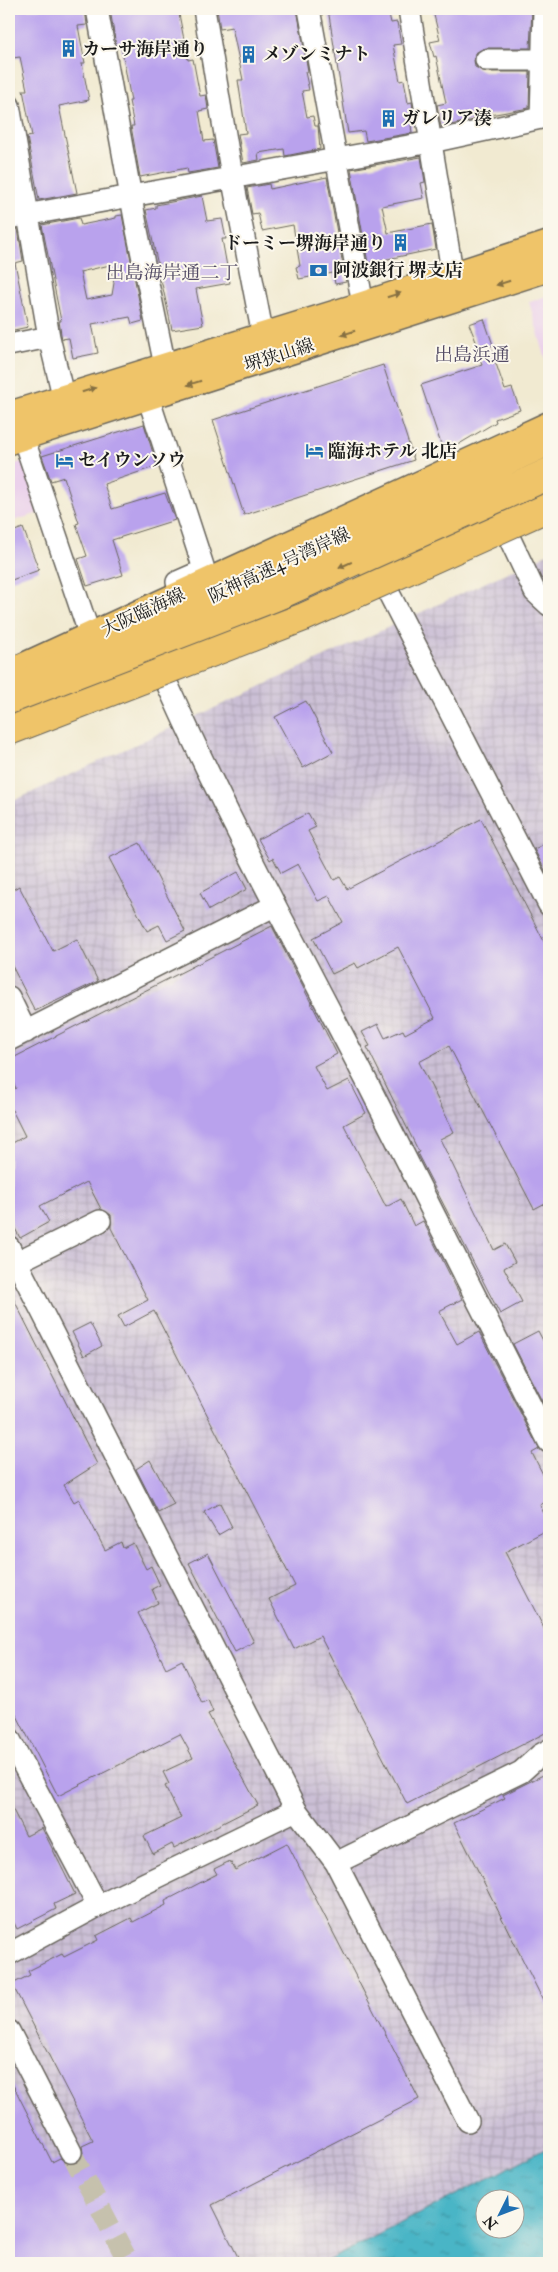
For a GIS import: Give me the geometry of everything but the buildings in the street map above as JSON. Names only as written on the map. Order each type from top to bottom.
[{"type":"highway","points":[[384,517],[549,432]]},
{"type":"highway","name":"阪神高速4号湾岸線","points":[[9,690],[549,441]]},
{"type":"highway","name":"阪神高速4号湾岸線","points":[[9,719],[549,472]]},
{"type":"highway","points":[[9,733],[304,616],[549,507]]},
{"type":"main road","name":"堺狭山線","points":[[16,439],[67,410],[165,366],[453,277],[549,244]]},
{"type":"main road","name":"堺狭山線","points":[[9,415],[67,410],[148,398],[549,268]]},
{"type":"main road","name":"大阪臨海線","points":[[9,673],[549,425]]},
{"type":"main road","points":[[9,733],[158,663],[293,608],[549,490]]},
{"type":"street","points":[[97,9],[131,196],[165,366]]},
{"type":"street","points":[[204,9],[232,176],[264,336]]},
{"type":"street","points":[[309,9],[363,305]]},
{"type":"street","points":[[409,9],[453,277]]},
{"type":"street","points":[[18,216],[232,176],[431,142],[541,118],[544,9]]},
{"type":"street","points":[[486,60],[543,60]]},
{"type":"street","points":[[9,110],[18,216],[67,410]]},
{"type":"street","points":[[9,345],[49,337]]},
{"type":"street","points":[[9,659],[202,571],[203,566],[148,398]]},
{"type":"street","points":[[16,439],[86,624]]},
{"type":"street","points":[[498,514],[535,592],[549,605]]},
{"type":"street","points":[[377,570],[549,905]]},
{"type":"street","points":[[158,663],[189,735],[274,906],[365,1078],[549,1442]]},
{"type":"street","points":[[9,996],[17,1036],[274,906]]},
{"type":"street","points":[[100,1222],[13,1255],[296,1810],[336,1863],[468,2121]]},
{"type":"street","points":[[9,1738],[98,1906]]},
{"type":"street","points":[[336,1863],[521,1772],[540,1755],[549,1750]]},
{"type":"street","points":[[9,1954],[98,1906],[296,1810]]},
{"type":"street","points":[[9,2031],[71,2152]]},
{"type":"shaded area","points":[[549,295],[549,370],[529,302]]},
{"type":"shaded area","points":[[27,460],[43,512],[9,522],[9,466]]},
{"type":"shaded area","points":[[549,553],[549,2147],[323,2263],[9,2263],[9,803]]},
{"type":"water","points":[[549,2147],[549,2263],[323,2263]]},
{"type":"tunnel","points":[[71,2152],[129,2263]]},
{"type":"place","name":"カーサ海岸通り","points":[[68,49]]},
{"type":"place","name":"メゾンミナト","points":[[249,54]]},
{"type":"place","name":"ガレリア湊","points":[[388,118]]},
{"type":"place","name":"ドーミー堺海岸通り","points":[[400,243]]},
{"type":"place","name":"阿波銀行 堺支店","points":[[319,270]]},
{"type":"place","name":"臨海ホテル 北店","points":[[314,451]]},
{"type":"place","name":"セイウンソウ","points":[[64,460]]},
{"type":"district","name":"出島海岸通二丁","points":[[172,272]]},
{"type":"district","name":"出島浜通","points":[[472,354]]}]
